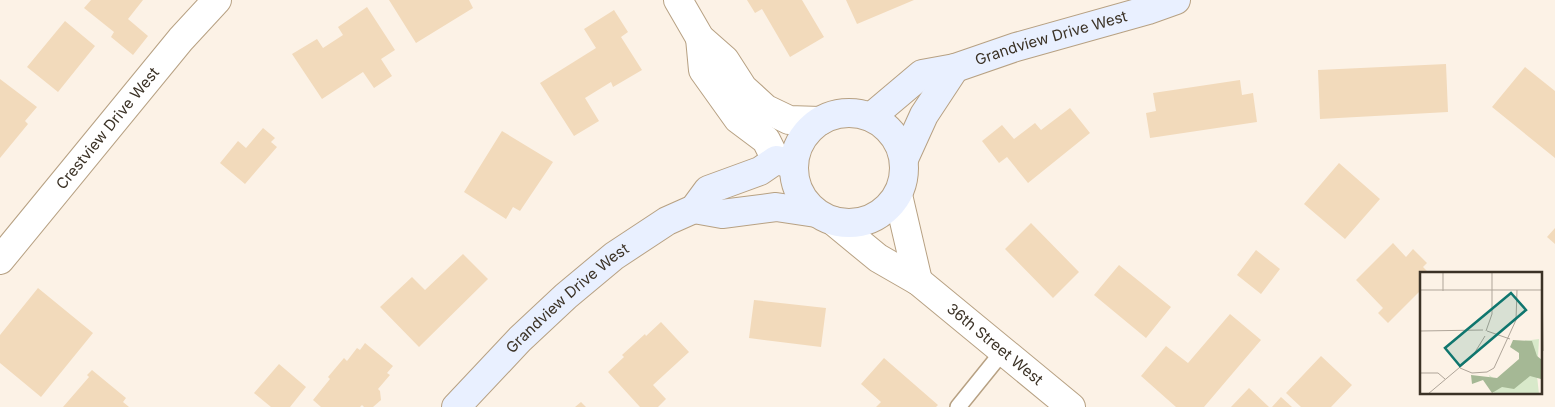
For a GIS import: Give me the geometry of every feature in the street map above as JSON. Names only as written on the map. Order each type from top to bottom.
[{"type":"street","name":"Crestview Drive West","points":[[0,260],[180,39],[217,0]]},
{"type":"street","points":[[678,0],[700,38],[725,60],[743,88],[766,109],[789,120],[820,120],[837,114],[854,113],[871,117],[886,127],[898,141],[904,159],[904,177],[898,195],[886,210],[870,220],[852,224],[776,207],[722,214],[694,208]]},
{"type":"street","name":"Grandview Drive West","points":[[871,117],[922,74],[955,68],[1016,47],[1148,10],[1176,0]]},
{"type":"street","points":[[700,38],[703,70],[738,119],[766,140],[785,162],[803,199],[824,217]]},
{"type":"street","name":"Grandview Drive West","points":[[904,159],[924,115],[955,68]]},
{"type":"street","points":[[785,162],[798,147],[807,132],[820,120]]},
{"type":"street","name":"Grandview Drive West","points":[[456,407],[520,339],[566,296],[614,256],[667,221],[694,208],[708,190],[785,162]]},
{"type":"street","points":[[898,195],[918,281]]},
{"type":"street","name":"36th Street West","points":[[824,217],[878,258],[918,281],[1071,407]]},
{"type":"lane","points":[[958,407],[1004,350]]},
{"type":"building","points":[[91,0],[143,0],[128,19],[148,36],[133,55],[111,37],[114,32],[84,8]]},
{"type":"building","points":[[389,0],[469,0],[473,8],[416,43]]},
{"type":"building","points":[[747,0],[802,0],[824,37],[790,57],[762,9],[755,13]]},
{"type":"building","points":[[846,0],[914,0],[857,24]]},
{"type":"building","points":[[367,7],[395,50],[381,59],[392,76],[374,88],[363,72],[322,99],[292,54],[317,39],[323,48],[343,35],[338,27]]},
{"type":"building","points":[[614,10],[628,32],[621,37],[642,70],[613,87],[611,82],[585,98],[599,121],[574,136],[540,83],[596,48],[584,29]]},
{"type":"building","points":[[65,21],[95,46],[58,92],[27,67]]},
{"type":"building","points":[[1446,64],[1448,112],[1320,119],[1318,70]]},
{"type":"building","points":[[1525,67],[1555,91],[1555,158],[1492,107]]},
{"type":"building","points":[[0,79],[37,107],[25,121],[28,124],[0,158]]},
{"type":"building","points":[[1240,80],[1242,95],[1253,93],[1257,122],[1150,138],[1146,113],[1156,111],[1153,93]]},
{"type":"building","points":[[1070,108],[1090,133],[1028,183],[1007,157],[999,163],[982,141],[1002,125],[1014,139],[1035,123],[1041,130]]},
{"type":"building","points":[[263,128],[275,138],[271,142],[277,147],[245,184],[220,163],[238,141],[246,148]]},
{"type":"building","points":[[502,131],[553,162],[520,211],[513,207],[506,219],[464,192]]},
{"type":"building","points":[[1339,163],[1380,199],[1345,239],[1304,204]]},
{"type":"building","points":[[1031,223],[1079,272],[1053,298],[1005,249]]},
{"type":"building","points":[[1555,228],[1555,244],[1547,237]]},
{"type":"building","points":[[1393,243],[1406,257],[1413,249],[1427,263],[1423,267],[1428,272],[1420,272],[1420,291],[1388,323],[1378,313],[1383,308],[1356,280]]},
{"type":"building","points":[[1256,250],[1280,269],[1261,294],[1237,275]]},
{"type":"building","points":[[463,254],[488,279],[419,347],[380,307],[412,277],[425,290]]},
{"type":"building","points":[[1119,265],[1171,307],[1146,338],[1094,295]]},
{"type":"building","points":[[38,288],[93,333],[41,397],[0,363],[0,335]]},
{"type":"building","points":[[754,300],[826,308],[821,347],[749,338]]},
{"type":"building","points":[[1230,314],[1261,340],[1204,407],[1176,407],[1141,376],[1166,346],[1188,363]]},
{"type":"building","points":[[661,322],[689,352],[653,385],[666,399],[658,407],[640,407],[608,372],[624,357],[622,355]]},
{"type":"building","points":[[365,343],[393,366],[387,373],[390,375],[378,389],[381,400],[373,407],[364,407],[362,405],[360,407],[321,407],[313,400],[330,379],[328,377],[344,358],[347,361],[357,348],[360,350]]},
{"type":"building","points":[[1321,356],[1352,385],[1331,407],[1301,407],[1286,393]]},
{"type":"building","points":[[884,358],[938,405],[936,407],[876,407],[881,402],[861,384]]},
{"type":"building","points":[[279,364],[306,387],[290,407],[271,407],[254,393]]},
{"type":"building","points":[[92,370],[126,398],[123,402],[129,407],[63,407],[89,377],[87,375]]},
{"type":"building","points":[[1249,388],[1269,407],[1231,407]]},
{"type":"building","points":[[1281,397],[1292,407],[1272,407]]},
{"type":"building","points":[[581,402],[586,407],[575,407]]}]
